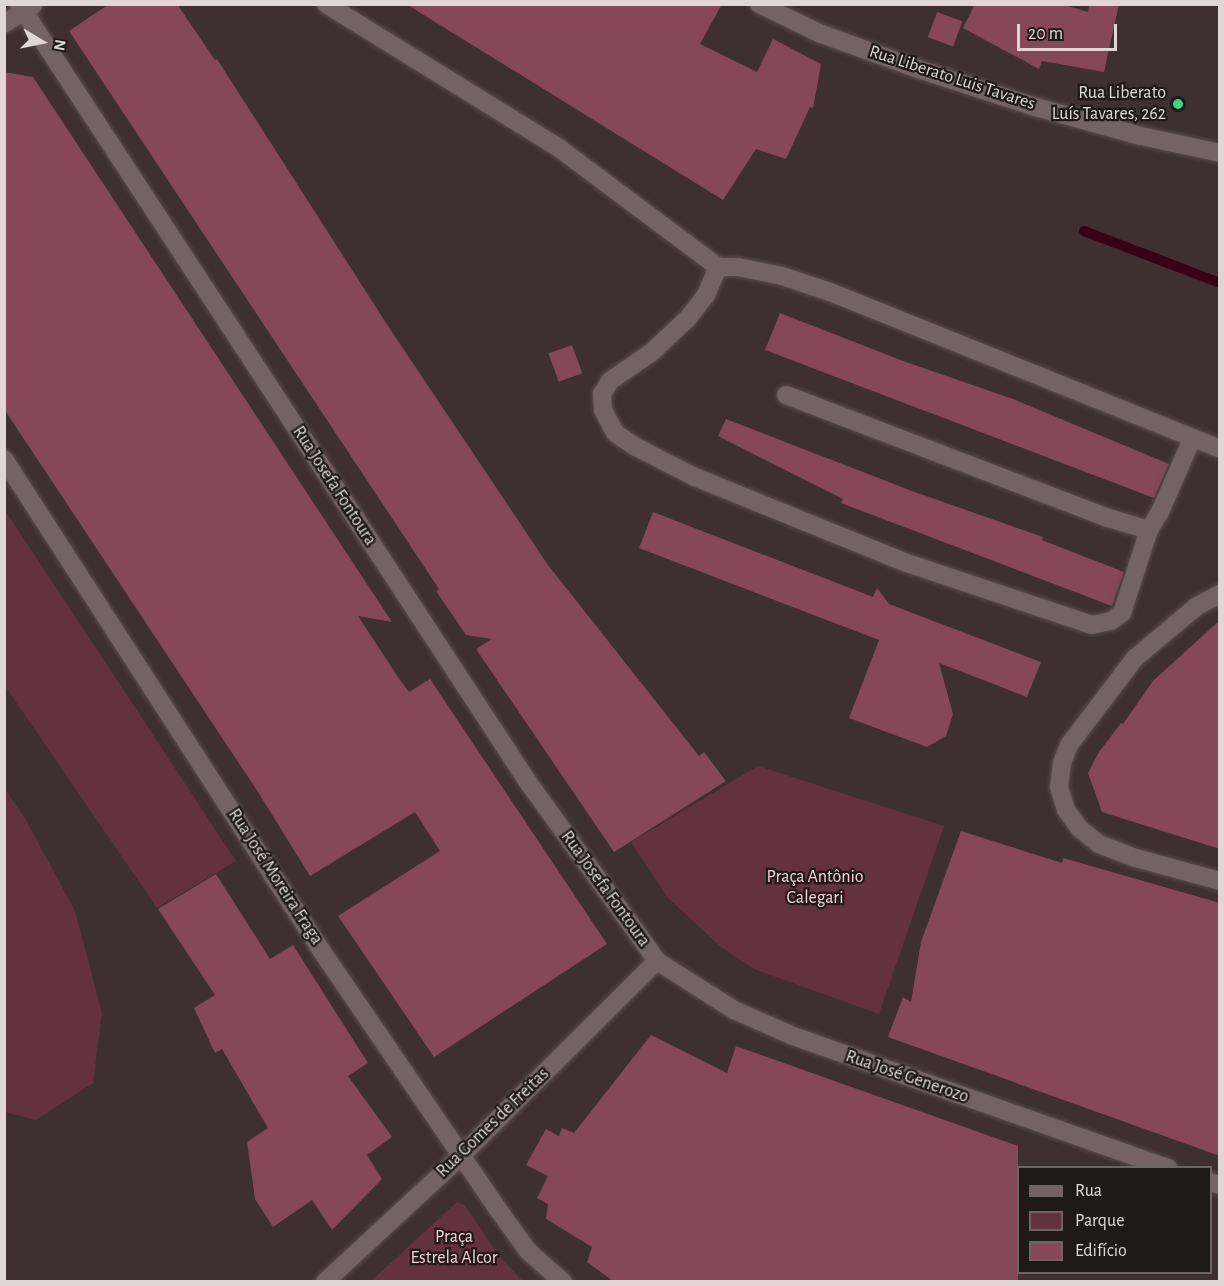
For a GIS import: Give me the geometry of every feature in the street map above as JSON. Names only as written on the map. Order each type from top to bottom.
[{"type":"street","points":[[326,4],[559,148],[718,267],[738,267],[782,276],[830,292],[1220,449]]},
{"type":"street","name":"Rua Liberato Luis Tavares","points":[[759,4],[819,33],[915,68],[1032,106],[1141,136],[1220,153]]},
{"type":"street","points":[[4,24],[26,7]]},
{"type":"street","name":"Rua Josefa Fontoura","points":[[26,7],[528,782],[657,961]]},
{"type":"street","points":[[718,267],[706,295],[687,319],[652,352],[610,381],[602,394],[603,410],[615,433],[636,447],[695,477],[907,563],[1092,625],[1111,621],[1122,613],[1149,530],[1160,512],[1192,438]]},
{"type":"street","points":[[786,395],[1105,517],[1149,530]]},
{"type":"street","name":"Rua José Moreira Fraga","points":[[4,459],[321,950],[528,1251],[563,1281]]},
{"type":"street","points":[[1220,594],[1196,607],[1135,658],[1069,745],[1062,763],[1059,787],[1066,810],[1079,828],[1099,844],[1136,858],[1220,881]]},
{"type":"street","name":"Rua Gomes de Freitas","points":[[325,1281],[462,1155],[657,961]]},
{"type":"street","name":"Rua José Generozo","points":[[657,961],[734,1010],[794,1036],[1165,1166]]},
{"type":"green space","points":[[5,510],[236,861],[157,908],[5,686]]},
{"type":"green space","name":"Praça Antônio Calegari","points":[[758,766],[944,826],[879,1014],[754,969],[721,947],[668,898],[631,842]]},
{"type":"green space","points":[[5,789],[26,820],[75,911],[102,1013],[93,1083],[36,1120],[5,1112]]},
{"type":"green space","name":"Praça Estrela Alcor","points":[[457,1202],[464,1205],[470,1212],[498,1255],[523,1281],[371,1281]]},
{"type":"building","points":[[109,4],[177,4],[215,60],[217,59],[388,326],[548,565],[699,756],[704,752],[726,781],[614,852],[476,649],[492,639],[466,635],[436,591],[439,589],[69,31]]},
{"type":"building","points":[[406,4],[722,4],[700,44],[757,72],[773,39],[821,64],[813,108],[810,107],[786,159],[756,149],[723,200]]},
{"type":"building","points":[[975,4],[1061,4],[1088,12],[1089,4],[1119,4],[1104,72],[1042,61],[1039,69],[963,28]]},
{"type":"building","points":[[937,12],[962,21],[953,47],[928,37]]},
{"type":"building","points":[[4,72],[33,77],[392,622],[358,616],[400,680],[409,692],[430,679],[607,944],[434,1057],[338,916],[440,851],[415,812],[310,876],[258,792],[4,409]]},
{"type":"building","points":[[780,313],[903,361],[1013,399],[1169,464],[1154,498],[765,350]]},
{"type":"building","points":[[572,345],[582,373],[559,382],[549,354]]},
{"type":"building","points":[[726,419],[912,491],[1043,537],[1042,540],[1124,572],[1112,606],[841,503],[843,499],[718,436]]},
{"type":"building","points":[[653,512],[873,597],[877,588],[889,604],[1041,662],[1027,697],[939,663],[953,714],[946,736],[927,747],[849,718],[879,640],[639,548]]},
{"type":"building","points":[[1220,620],[1220,849],[1102,812],[1088,773],[1099,752],[1121,723],[1123,724],[1153,681]]},
{"type":"building","points":[[961,831],[1062,863],[1063,858],[1220,903],[1220,1156],[888,1037],[903,997],[911,1002],[921,942]]},
{"type":"building","points":[[216,874],[270,959],[293,945],[368,1063],[348,1076],[392,1137],[367,1155],[382,1179],[332,1230],[312,1200],[273,1227],[255,1199],[247,1142],[268,1128],[222,1049],[215,1053],[194,1008],[215,995],[158,909]]},
{"type":"building","points":[[651,1035],[727,1073],[736,1046],[1018,1146],[1018,1281],[613,1281],[587,1262],[592,1247],[546,1219],[548,1204],[537,1198],[548,1176],[526,1165],[546,1129],[559,1136],[562,1128],[574,1133]]},
{"type":"waterway","points":[[1084,231],[1220,283]]},
{"type":"place","name":"Rua Liberato Luís Tavares, 262","points":[[1178,104]]}]
